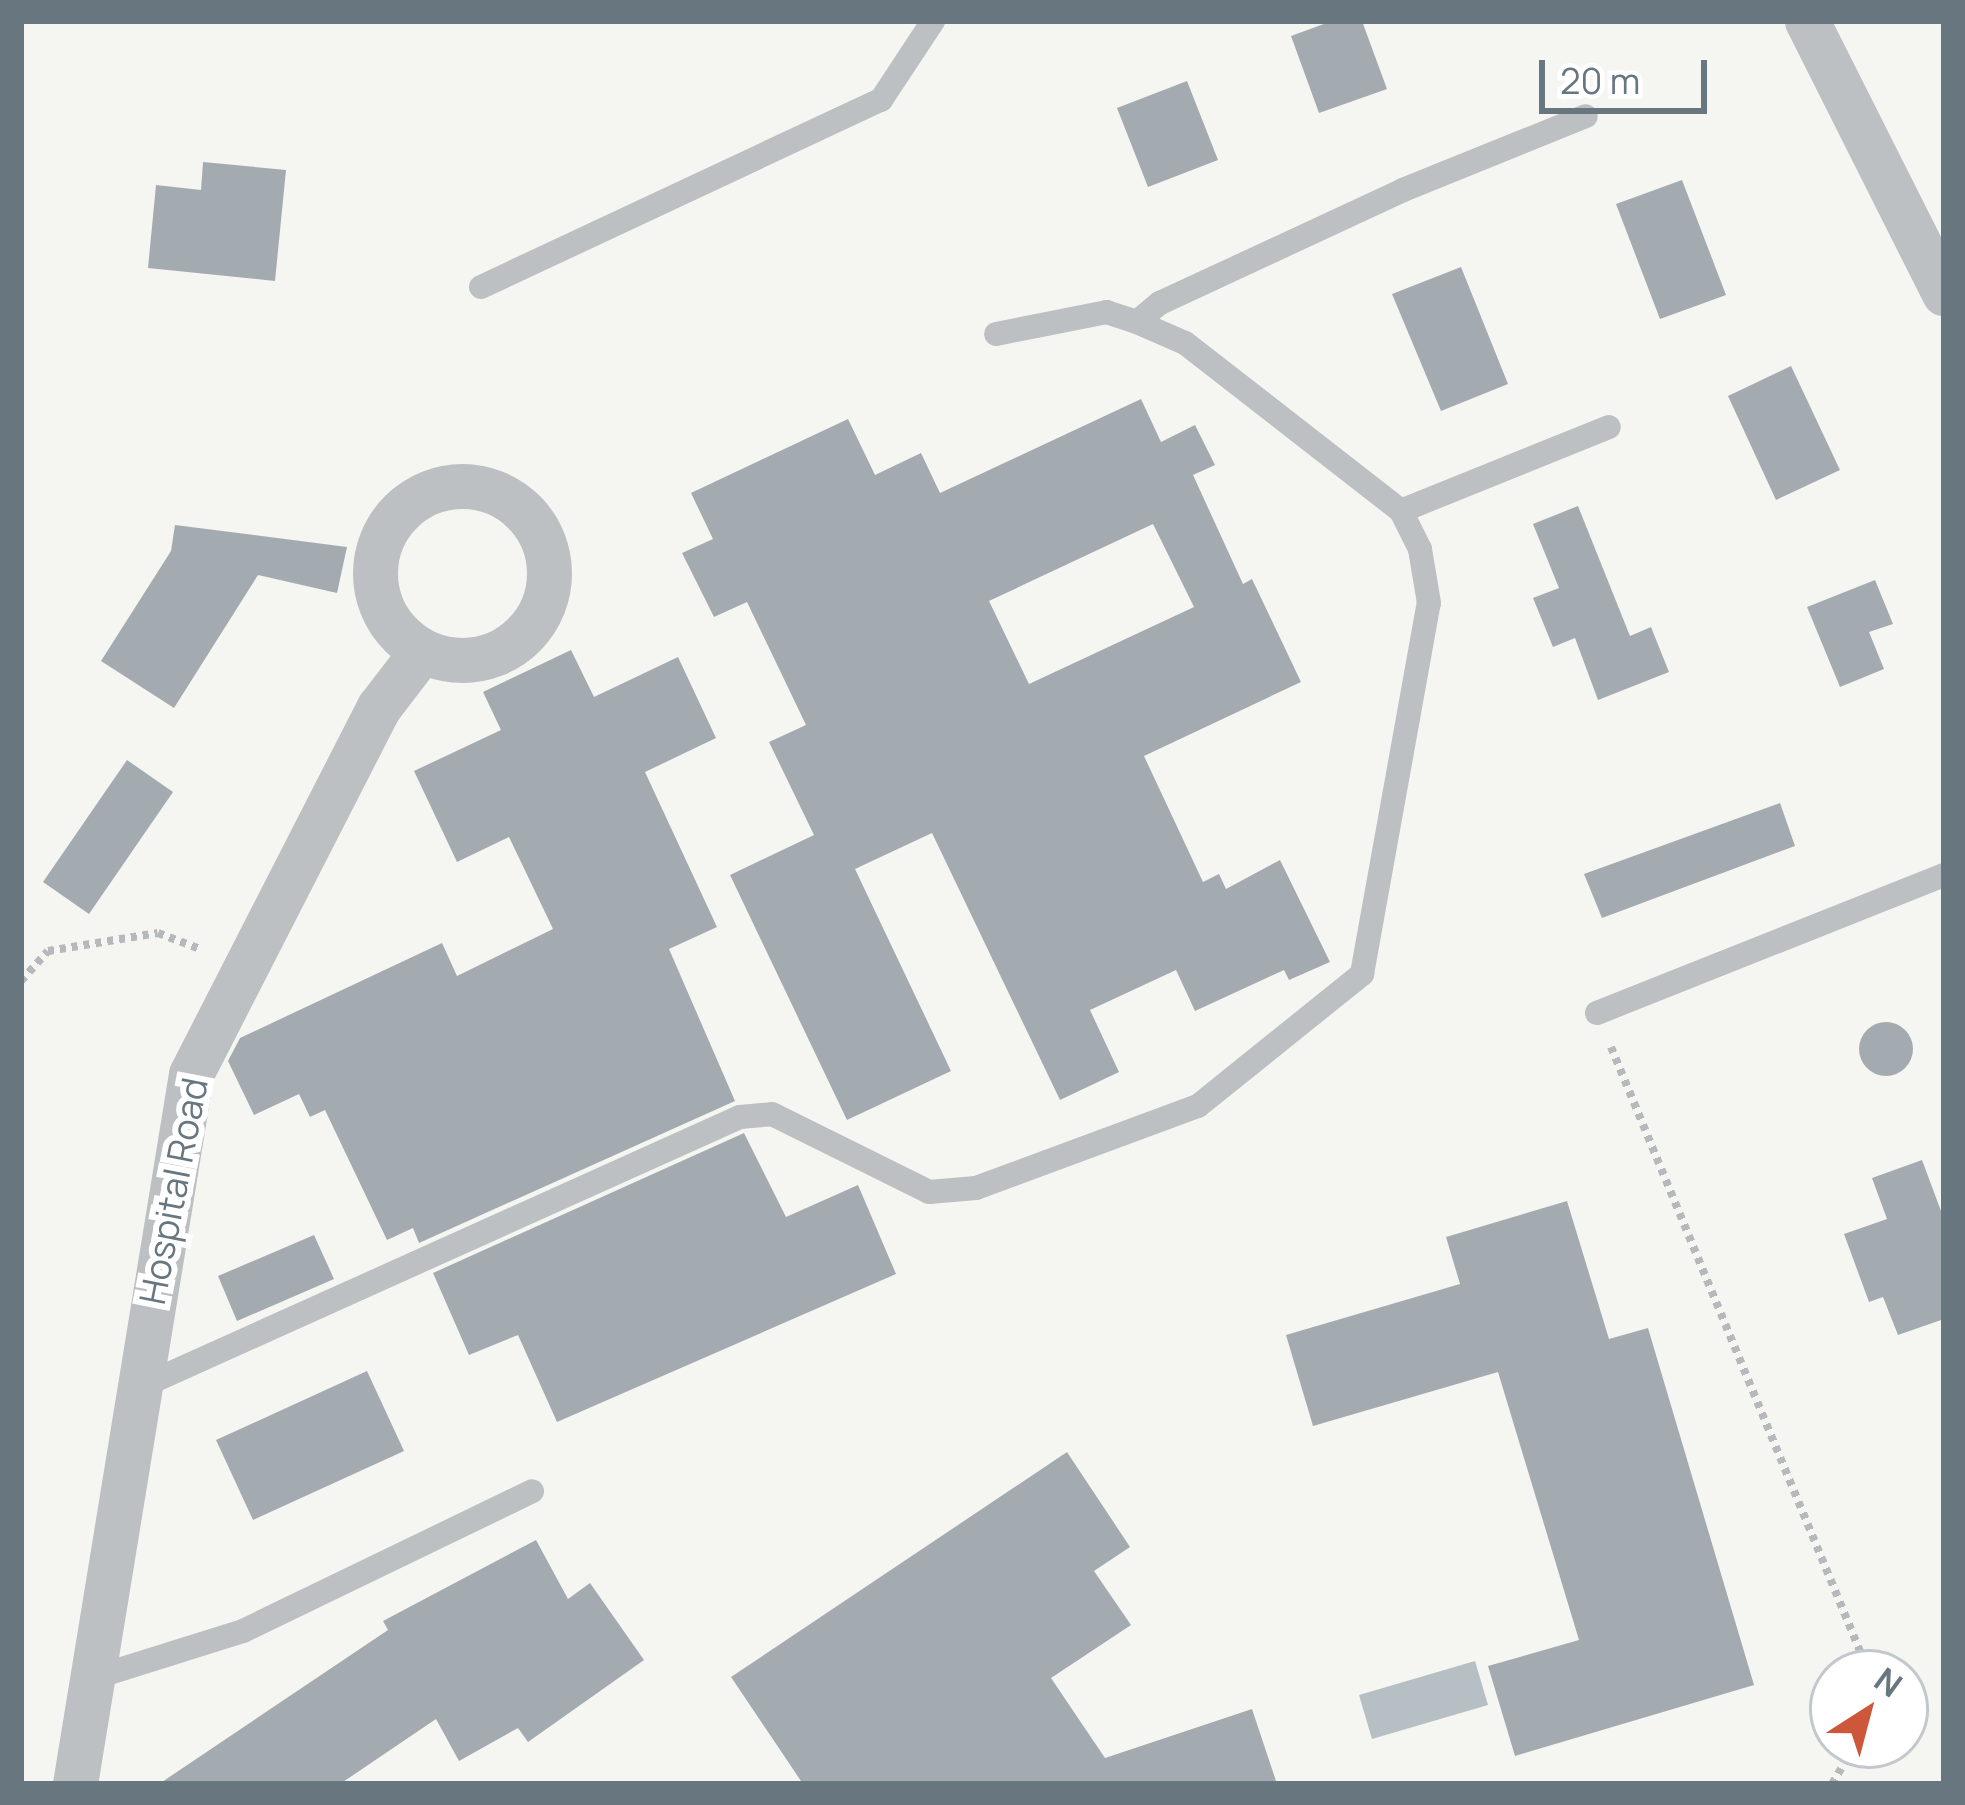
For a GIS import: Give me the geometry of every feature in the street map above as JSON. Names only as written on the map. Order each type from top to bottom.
[{"type":"street","points":[[1807,21],[1944,292]]},
{"type":"street","name":"Hospital Road","points":[[75,1784],[191,1073],[379,707],[422,651]]},
{"type":"lane","points":[[481,286],[881,100],[932,21]]},
{"type":"lane","points":[[1137,322],[1160,303],[1403,190],[1586,116]]},
{"type":"lane","points":[[136,1390],[740,1117],[772,1114],[928,1192],[976,1188],[1198,1106],[1362,974],[1429,603],[1420,549],[1401,511],[1186,343],[1107,313],[996,334]]},
{"type":"lane","points":[[1401,511],[1609,427]]},
{"type":"lane","points":[[1598,1013],[1944,875]]},
{"type":"lane","points":[[90,1678],[243,1631],[532,1491]]},
{"type":"path","points":[[21,981],[47,951],[158,933],[244,965]]},
{"type":"path","points":[[1598,1013],[1859,1649]]},
{"type":"shaded area","points":[[1475,1661],[1488,1705],[1372,1739],[1359,1695]]},
{"type":"building","points":[[1332,21],[1362,21],[1387,89],[1319,113],[1291,36]]},
{"type":"building","points":[[1187,81],[1218,160],[1148,187],[1117,108]]},
{"type":"building","points":[[203,162],[286,170],[275,281],[148,268],[156,185],[201,190]]},
{"type":"building","points":[[1682,180],[1726,295],[1660,319],[1616,204]]},
{"type":"building","points":[[1461,267],[1508,384],[1441,411],[1392,294]]},
{"type":"building","points":[[1791,366],[1840,470],[1776,500],[1728,396]]},
{"type":"building","points":[[1141,399],[1161,442],[1195,425],[1215,465],[1193,475],[1243,584],[1252,579],[1301,682],[1144,756],[1203,882],[1219,874],[1226,889],[1280,860],[1330,962],[1289,980],[1284,970],[1195,1011],[1176,970],[1090,1010],[1119,1072],[1060,1100],[932,833],[855,869],[951,1071],[847,1120],[730,875],[814,835],[769,742],[806,725],[747,602],[714,617],[682,553],[713,539],[691,493],[848,419],[875,475],[921,453],[940,493]],"holes":[[[1153,524],[1194,607],[1029,684],[989,601]]]},
{"type":"building","points":[[1578,506],[1630,636],[1651,627],[1669,672],[1598,700],[1575,638],[1553,647],[1533,598],[1559,588],[1533,524]]},
{"type":"building","points":[[175,525],[347,547],[337,593],[258,575],[174,708],[101,661],[171,551]]},
{"type":"building","points":[[1875,580],[1893,624],[1869,632],[1884,669],[1840,687],[1807,607]]},
{"type":"building","points":[[571,650],[594,697],[678,657],[716,738],[645,772],[717,927],[669,949],[735,1101],[419,1243],[413,1228],[387,1240],[325,1110],[310,1117],[299,1094],[254,1115],[228,1061],[240,1038],[442,943],[457,976],[553,929],[509,837],[457,862],[414,771],[501,730],[483,692]]},
{"type":"building","points":[[127,760],[173,792],[89,914],[43,882]]},
{"type":"building","points":[[1780,803],[1795,846],[1602,918],[1584,874]]},
{"type":"building","points":[[1886,1022],[1905,1030],[1913,1049],[1905,1068],[1886,1076],[1867,1068],[1859,1049],[1867,1030]]},
{"type":"building","points":[[744,1133],[786,1217],[858,1185],[896,1274],[557,1422],[518,1335],[469,1355],[433,1273]]},
{"type":"building","points":[[1922,1160],[1944,1219],[1944,1319],[1898,1335],[1883,1297],[1869,1302],[1844,1234],[1887,1219],[1872,1178]]},
{"type":"building","points":[[1567,1201],[1609,1339],[1648,1328],[1754,1685],[1515,1756],[1488,1666],[1579,1640],[1498,1372],[1313,1426],[1286,1335],[1460,1284],[1446,1237]]},
{"type":"building","points":[[314,1235],[334,1279],[237,1321],[218,1276]]},
{"type":"building","points":[[367,1371],[404,1451],[253,1520],[216,1440]]},
{"type":"building","points":[[1067,1452],[1130,1547],[1094,1571],[1131,1625],[1051,1678],[1105,1758],[1252,1709],[1277,1784],[803,1784],[731,1677]]},
{"type":"building","points":[[536,1540],[568,1599],[590,1583],[644,1660],[528,1742],[518,1728],[459,1761],[436,1719],[340,1784],[159,1784],[388,1630],[383,1621]]}]
